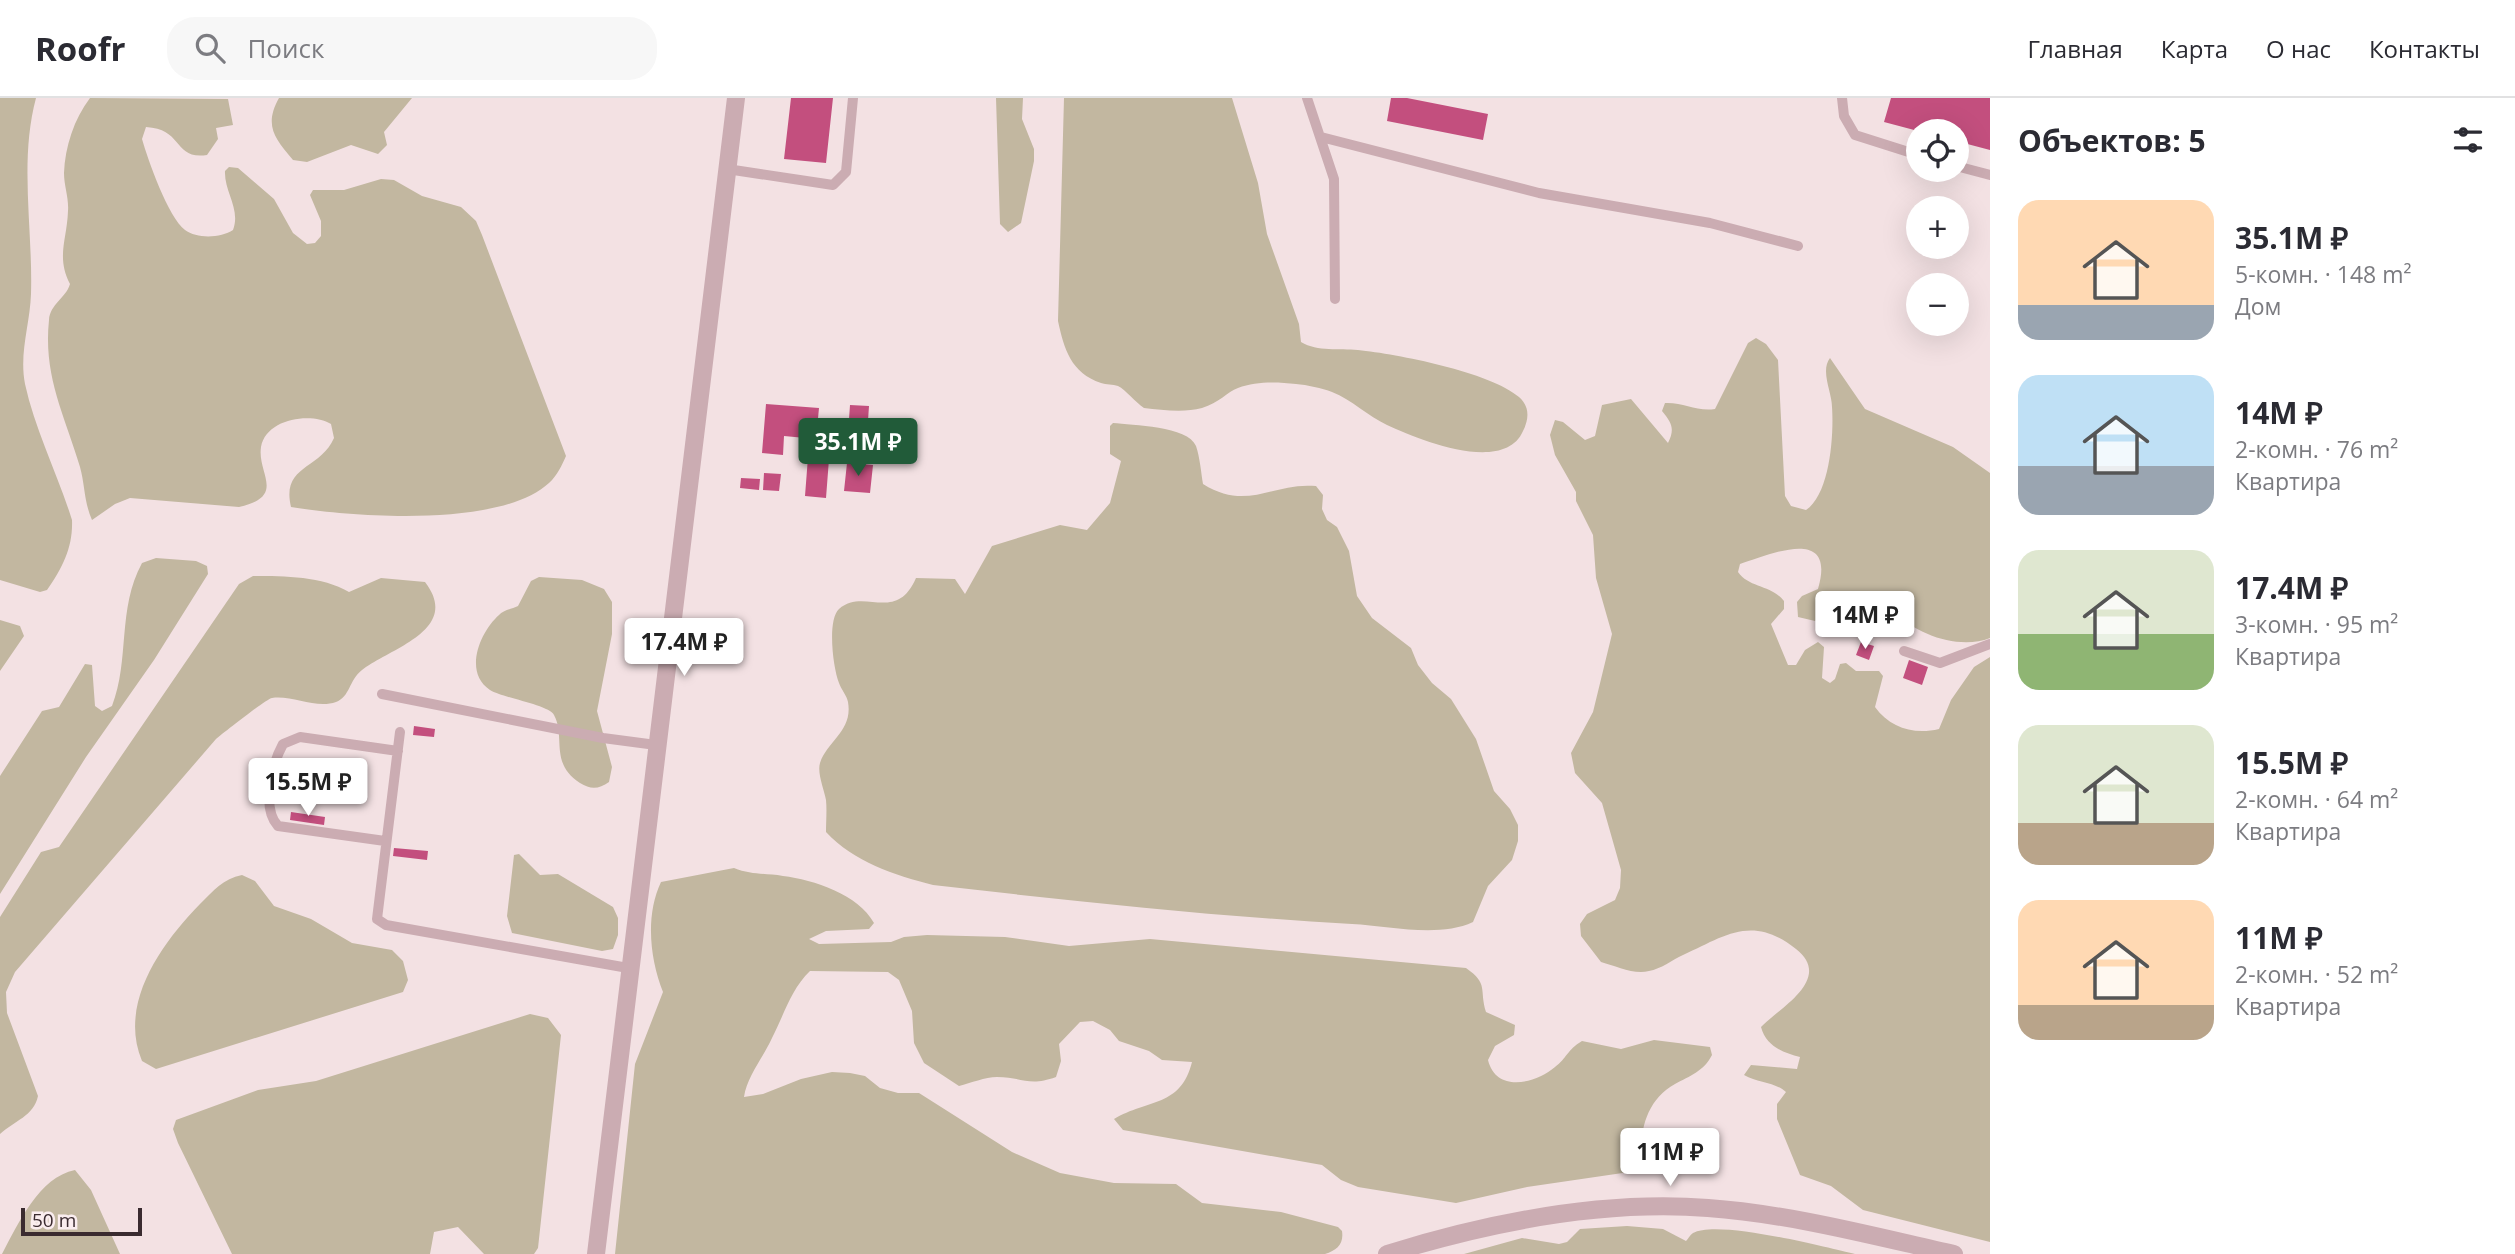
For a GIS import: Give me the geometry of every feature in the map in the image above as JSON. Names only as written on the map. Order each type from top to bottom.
[{"type":"street","points":[[596,1254],[628,968],[736,98]]},
{"type":"street","points":[[1387,1254],[1497,1227],[1572,1214],[1635,1208],[1707,1208],[1789,1218],[1954,1254]]},
{"type":"lane","points":[[727,169],[833,185],[846,172],[853,98]]},
{"type":"lane","points":[[1307,98],[1334,179],[1335,299]]},
{"type":"lane","points":[[1842,98],[1844,116],[1855,135],[1906,151]]},
{"type":"lane","points":[[1321,137],[1539,193],[1710,223],[1798,246]]},
{"type":"lane","points":[[1969,169],[1990,175]]},
{"type":"lane","points":[[1904,651],[1940,663],[1990,644]]},
{"type":"lane","points":[[382,694],[604,738],[656,745]]},
{"type":"lane","points":[[400,732],[375,913],[380,923],[628,968]]},
{"type":"lane","points":[[385,841],[278,826],[270,812],[274,769],[283,744],[300,737],[398,751]]},
{"type":"shaded area","points":[[0,98],[36,98],[28,146],[31,294],[23,372],[35,418],[72,520],[69,548],[62,565],[47,590],[40,592],[0,580]]},
{"type":"shaded area","points":[[90,98],[228,99],[233,125],[216,128],[218,139],[207,155],[188,153],[167,133],[158,129],[146,127],[142,139],[172,213],[185,230],[196,235],[216,236],[233,230],[234,208],[225,179],[225,171],[229,167],[238,168],[274,199],[293,233],[307,244],[315,243],[321,236],[321,221],[310,195],[313,190],[344,190],[381,179],[394,180],[422,196],[461,207],[476,221],[482,235],[566,456],[554,477],[526,497],[497,507],[462,513],[387,516],[291,507],[289,493],[292,483],[297,475],[328,448],[334,438],[331,424],[323,420],[302,418],[280,424],[271,429],[265,437],[261,457],[266,490],[262,497],[254,502],[239,507],[130,498],[115,504],[92,520],[80,467],[52,378],[48,341],[50,314],[70,284],[63,257],[68,211],[64,173],[66,153],[75,124]]},
{"type":"shaded area","points":[[279,98],[412,98],[384,132],[387,145],[378,154],[351,145],[307,162],[293,160],[276,138],[272,116]]},
{"type":"shaded area","points":[[996,98],[1023,98],[1022,119],[1034,149],[1021,223],[1008,232],[1000,224]]},
{"type":"shaded area","points":[[1064,98],[1232,98],[1258,183],[1267,234],[1299,324],[1301,342],[1321,348],[1358,350],[1418,360],[1487,380],[1505,388],[1523,401],[1527,413],[1523,431],[1513,444],[1498,451],[1459,450],[1401,431],[1339,395],[1300,384],[1252,384],[1234,390],[1202,408],[1166,410],[1144,408],[1118,386],[1101,383],[1082,373],[1070,359],[1058,321]]},
{"type":"shaded area","points":[[1756,338],[1766,344],[1778,360],[1785,496],[1791,506],[1806,510],[1814,502],[1829,463],[1832,401],[1826,369],[1830,358],[1865,409],[1953,447],[1990,473],[1990,638],[1966,642],[1940,638],[1915,628],[1896,613],[1860,621],[1855,615],[1855,605],[1846,600],[1837,601],[1815,621],[1798,617],[1797,602],[1802,596],[1818,589],[1821,569],[1818,556],[1809,550],[1797,549],[1767,555],[1740,564],[1738,572],[1748,581],[1773,592],[1784,601],[1784,609],[1771,624],[1788,665],[1796,665],[1805,650],[1818,642],[1824,647],[1822,678],[1830,683],[1835,679],[1840,664],[1846,663],[1856,671],[1879,671],[1883,676],[1875,707],[1888,720],[1903,728],[1921,731],[1939,729],[1951,700],[1974,667],[1990,657],[1990,1242],[1863,1210],[1831,1186],[1800,1175],[1777,1119],[1777,1104],[1786,1092],[1777,1086],[1744,1075],[1751,1065],[1797,1069],[1800,1057],[1776,1048],[1763,1034],[1761,1027],[1800,992],[1806,982],[1809,971],[1806,960],[1796,949],[1766,932],[1739,932],[1712,941],[1658,968],[1637,972],[1601,962],[1581,936],[1580,924],[1587,914],[1615,900],[1620,888],[1621,870],[1602,803],[1575,773],[1571,753],[1593,712],[1612,634],[1596,578],[1593,535],[1576,501],[1576,492],[1555,455],[1550,435],[1555,420],[1563,422],[1585,440],[1595,436],[1602,405],[1631,399],[1668,443],[1672,430],[1662,411],[1665,403],[1715,409],[1748,343]]},
{"type":"shaded area","points":[[1113,423],[1171,430],[1191,439],[1196,446],[1203,484],[1219,492],[1247,496],[1286,488],[1316,486],[1323,495],[1322,509],[1327,520],[1337,527],[1349,551],[1357,596],[1372,618],[1411,648],[1418,665],[1432,683],[1451,699],[1476,739],[1494,791],[1510,809],[1518,825],[1518,841],[1512,860],[1488,886],[1473,922],[1460,927],[1414,930],[1142,908],[933,885],[875,866],[849,852],[826,832],[826,800],[819,767],[828,748],[847,721],[849,712],[833,656],[833,623],[839,609],[859,601],[889,602],[899,599],[908,592],[916,578],[955,579],[965,594],[992,546],[1060,525],[1087,530],[1110,503],[1121,461],[1110,454],[1110,426]]},
{"type":"shaded area","points":[[156,558],[196,561],[207,566],[208,574],[154,660],[86,757],[0,894],[0,776],[42,711],[59,707],[85,664],[92,665],[95,706],[102,711],[112,706],[121,671],[126,616],[134,580],[142,563]]},
{"type":"shaded area","points":[[253,576],[315,580],[349,592],[381,578],[425,582],[434,599],[435,613],[429,625],[418,636],[362,670],[341,700],[320,704],[272,698],[216,739],[15,972],[6,992],[7,1013],[38,1096],[28,1113],[0,1134],[0,917],[41,852],[59,847],[239,584]]},
{"type":"shaded area","points":[[539,577],[582,580],[604,589],[612,602],[612,634],[597,711],[612,767],[609,782],[598,787],[588,787],[570,775],[561,758],[557,723],[550,711],[490,690],[477,673],[477,652],[486,631],[501,613],[518,606],[531,581]]},
{"type":"shaded area","points":[[0,620],[20,626],[24,636],[0,671]]},
{"type":"shaded area","points":[[519,854],[540,875],[558,874],[613,907],[618,918],[618,935],[613,949],[602,951],[512,933],[507,916],[514,855]]},
{"type":"shaded area","points":[[734,868],[795,878],[834,890],[857,904],[874,923],[869,929],[826,931],[809,939],[819,944],[891,942],[904,937],[927,935],[1005,937],[1069,946],[1150,939],[1466,968],[1481,983],[1486,1012],[1515,1025],[1514,1035],[1495,1046],[1488,1060],[1492,1070],[1507,1081],[1527,1081],[1547,1073],[1582,1041],[1621,1049],[1654,1040],[1710,1047],[1712,1055],[1701,1069],[1664,1092],[1649,1111],[1642,1133],[1643,1170],[1527,1187],[1456,1203],[1358,1187],[1341,1180],[1322,1165],[1123,1130],[1114,1119],[1171,1095],[1187,1077],[1192,1062],[1162,1060],[1149,1051],[1119,1041],[1110,1030],[1093,1021],[1080,1022],[1059,1044],[1061,1061],[1056,1077],[1032,1081],[992,1077],[959,1086],[924,1063],[914,1043],[912,1011],[899,980],[888,972],[810,971],[793,994],[752,1074],[744,1097],[763,1094],[801,1079],[832,1072],[865,1076],[880,1088],[898,1093],[919,1093],[1012,1152],[1060,1173],[1114,1183],[1176,1184],[1202,1203],[1281,1212],[1338,1227],[1342,1231],[1341,1243],[1325,1254],[615,1254],[635,1064],[663,992],[652,952],[651,923],[656,895],[661,882]]},
{"type":"shaded area","points":[[242,875],[255,881],[274,906],[311,919],[352,943],[392,950],[403,961],[408,980],[403,992],[156,1069],[142,1061],[136,1040],[135,1018],[147,976],[171,937],[200,904],[224,882]]},
{"type":"shaded area","points":[[530,1014],[548,1018],[561,1035],[538,1248],[534,1254],[484,1254],[458,1227],[434,1232],[430,1254],[232,1254],[178,1143],[173,1129],[176,1120],[258,1090],[316,1081]]},
{"type":"shaded area","points":[[75,1170],[91,1190],[120,1254],[2,1254],[40,1192],[62,1174]]},
{"type":"shaded area","points":[[1627,1226],[1663,1229],[1686,1241],[1693,1233],[1724,1229],[1855,1254],[1464,1254],[1522,1238],[1559,1244],[1567,1242],[1580,1229]]},
{"type":"building","points":[[791,98],[833,98],[826,163],[784,159]]},
{"type":"building","points":[[1391,98],[1407,98],[1488,114],[1483,140],[1387,121]]},
{"type":"building","points":[[1891,98],[1990,98],[1990,150],[1969,144],[1969,119],[1906,119],[1906,128],[1884,122]]},
{"type":"building","points":[[766,404],[819,408],[816,439],[784,436],[783,455],[762,453]]},
{"type":"building","points":[[850,405],[869,406],[867,435],[848,434]]},
{"type":"building","points":[[808,457],[829,459],[826,498],[805,496]]},
{"type":"building","points":[[847,463],[873,465],[870,493],[844,491]]},
{"type":"building","points":[[764,473],[781,474],[779,491],[763,490]]},
{"type":"building","points":[[741,478],[760,479],[759,490],[740,488]]},
{"type":"building","points":[[1861,642],[1874,646],[1869,660],[1856,655]]},
{"type":"building","points":[[1909,660],[1928,667],[1922,685],[1903,678]]},
{"type":"building","points":[[414,726],[435,729],[434,737],[413,735]]},
{"type":"building","points":[[291,812],[325,817],[324,825],[290,820]]},
{"type":"building","points":[[394,848],[428,851],[427,860],[393,856]]}]
